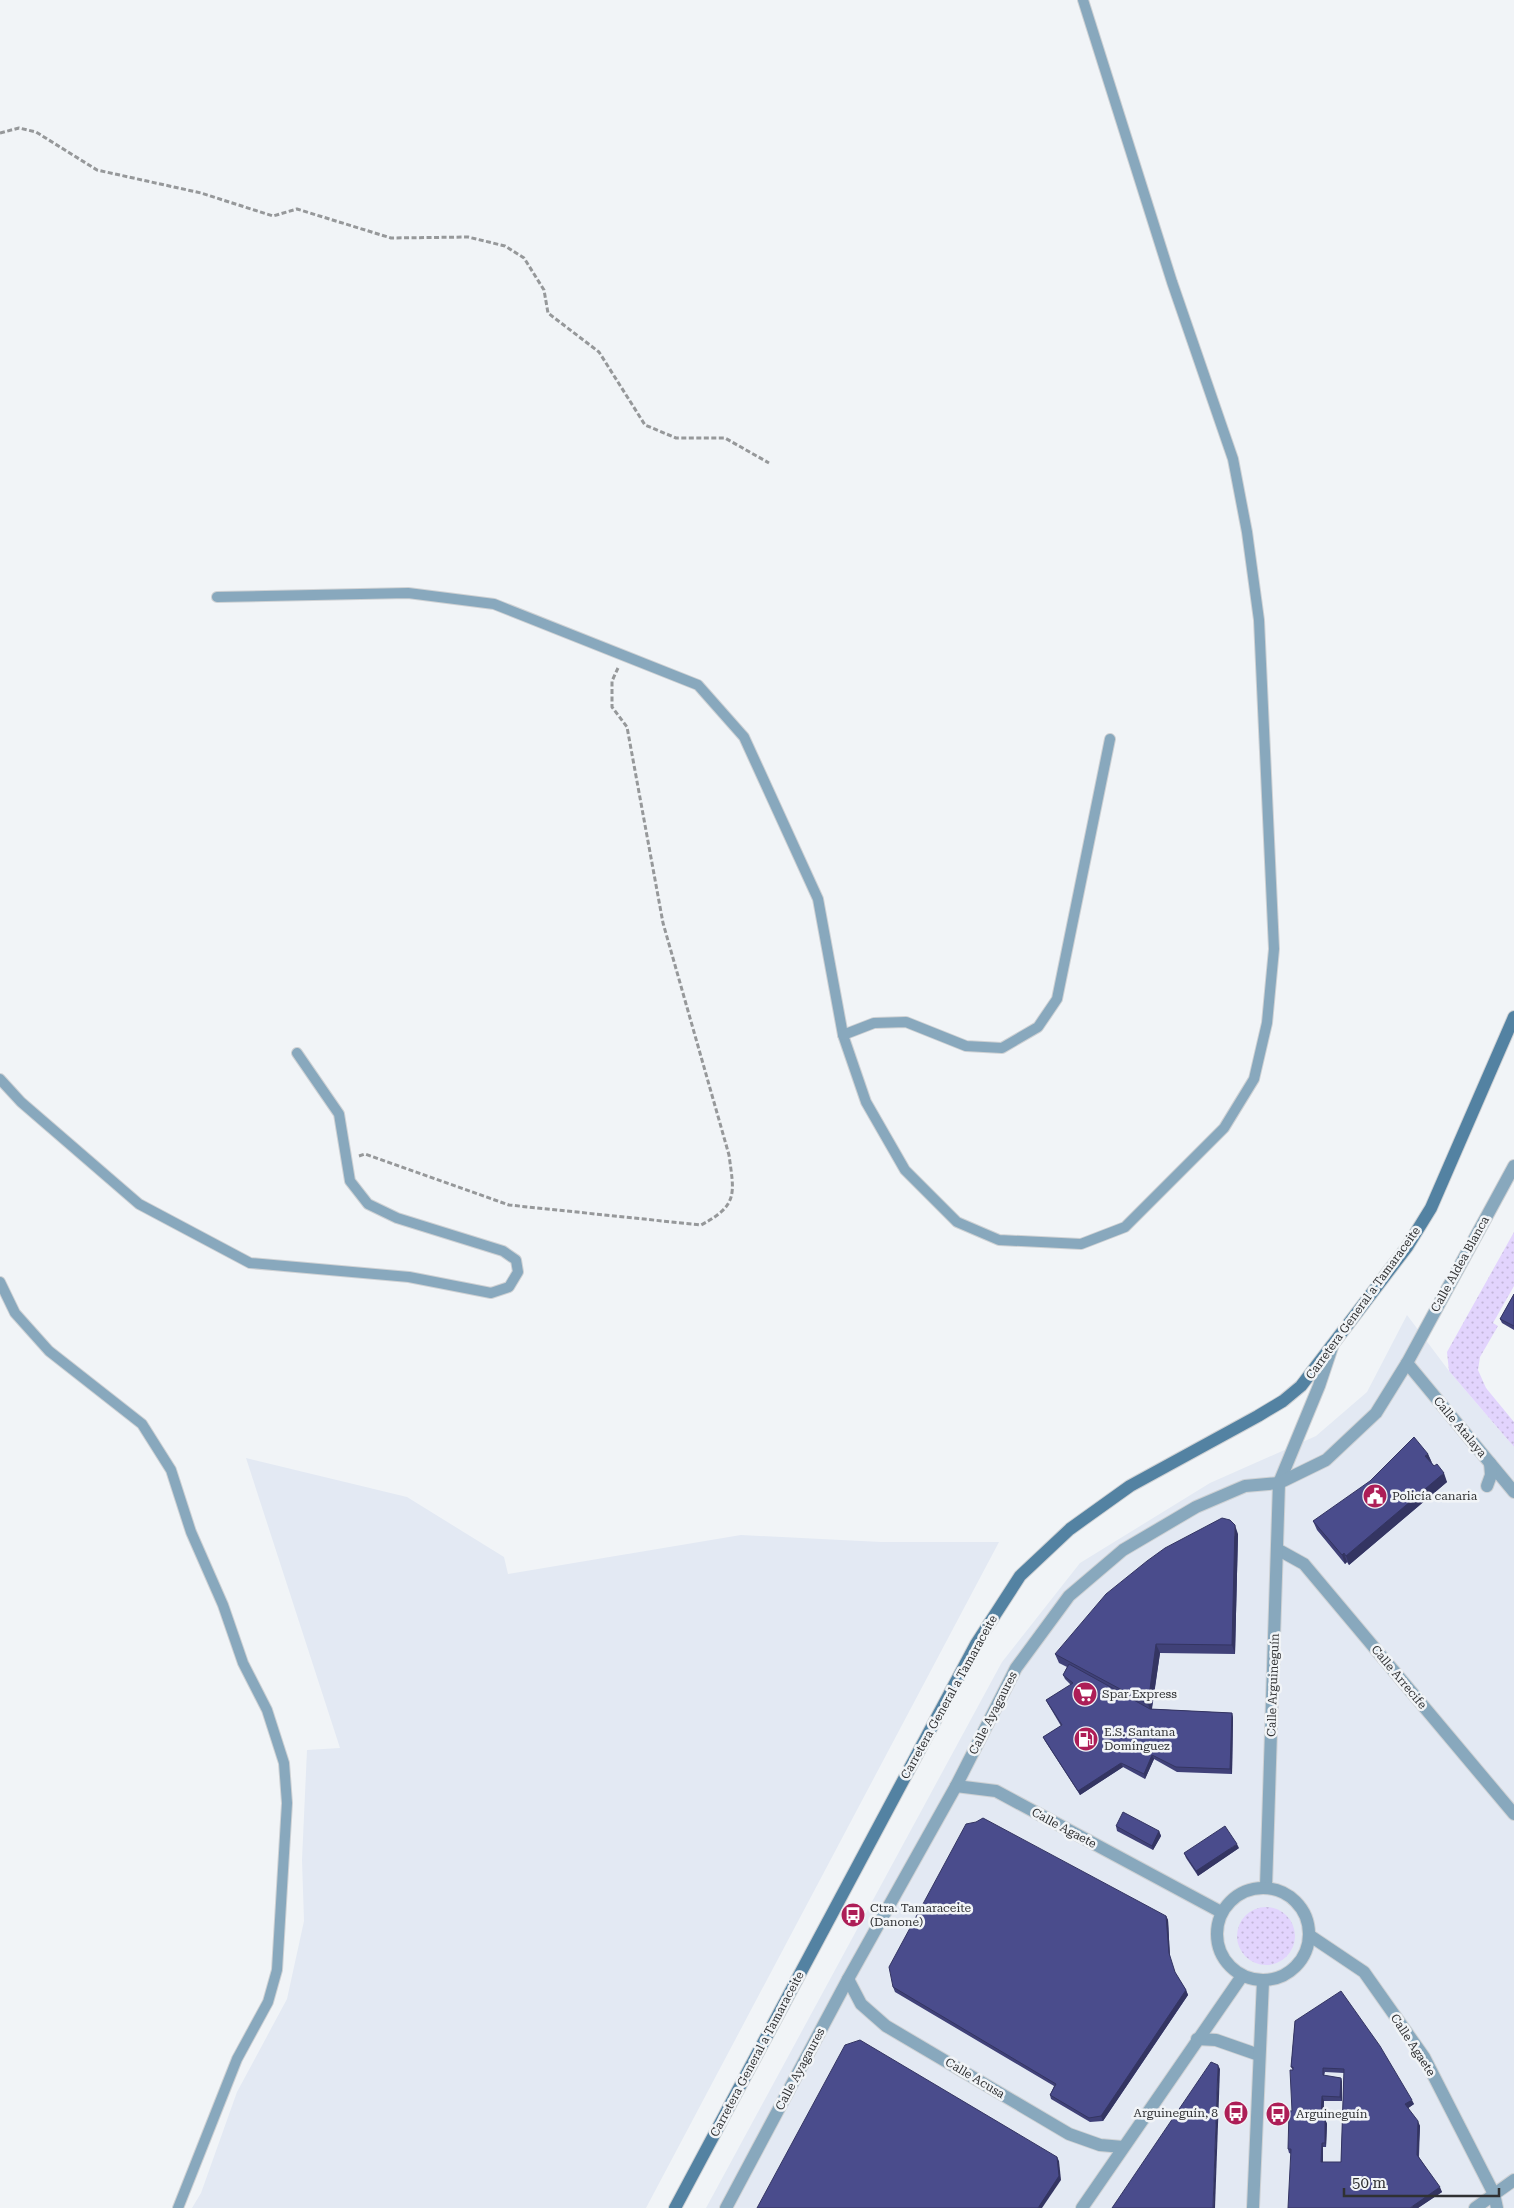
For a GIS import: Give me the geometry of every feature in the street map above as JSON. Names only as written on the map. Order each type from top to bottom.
[{"type":"main road","name":"Carretera General a Tamaraceite","points":[[675,2208],[976,1644],[1020,1576],[1070,1529],[1130,1486],[1283,1401],[1301,1386],[1406,1247],[1431,1208],[1514,1017]]},
{"type":"street","name":"Calle Aldea Blanca","points":[[1406,1363],[1514,1166]]},
{"type":"street","points":[[1279,1483],[1319,1386],[1332,1346]]},
{"type":"street","name":"Calle Atalaya","points":[[1406,1363],[1514,1492]]},
{"type":"street","name":"Calle Ayagaures","points":[[726,2208],[848,1979],[956,1786],[1016,1668],[1069,1596],[1122,1550],[1196,1507],[1245,1486],[1279,1483],[1326,1460],[1376,1413],[1406,1363]]},
{"type":"street","points":[[1487,1486],[1491,1475],[1490,1463]]},
{"type":"street","name":"Calle Arguineguín","points":[[1266,1887],[1279,1483]]},
{"type":"street","name":"Calle Arrecife","points":[[1277,1549],[1304,1564],[1514,1814]]},
{"type":"street","name":"Calle Agaete","points":[[956,1786],[996,1791],[1221,1912]]},
{"type":"street","points":[[1266,1887],[1286,1894],[1301,1908],[1308,1920],[1309,1935],[1307,1949],[1300,1962],[1283,1975],[1262,1981],[1242,1976],[1230,1967],[1221,1955],[1216,1941],[1216,1926],[1221,1912],[1229,1901],[1240,1893],[1252,1888],[1266,1887]]},
{"type":"street","name":"Calle Agaete","points":[[1309,1935],[1364,1972],[1424,2057],[1494,2194],[1497,2208]]},
{"type":"street","points":[[1082,2208],[1242,1976]]},
{"type":"street","name":"Calle Acusa","points":[[848,1979],[861,2004],[886,2026],[1069,2134],[1100,2145],[1124,2147]]},
{"type":"street","points":[[1253,2208],[1262,1981]]},
{"type":"street","points":[[1197,2039],[1216,2040],[1259,2055]]},
{"type":"street","points":[[1475,2208],[1514,2180]]},
{"type":"lane","points":[[217,597],[408,592],[494,604],[698,684],[744,737],[818,899],[843,1035],[866,1102],[905,1170],[957,1222],[999,1240],[1081,1244],[1125,1227],[1224,1128],[1254,1079],[1265,1032],[1274,949],[1260,620],[1247,532],[1233,459],[1172,282],[1083,0]]},
{"type":"lane","points":[[843,1035],[874,1023],[906,1022],[966,1046],[1002,1048],[1038,1027],[1056,999],[1110,739]]},
{"type":"lane","points":[[0,1079],[21,1102],[139,1204],[250,1263],[410,1277],[491,1293],[509,1288],[518,1272],[516,1260],[503,1251],[397,1218],[368,1204],[350,1181],[340,1114],[297,1053]]},
{"type":"lane","points":[[0,1282],[14,1313],[49,1351],[142,1424],[171,1470],[191,1532],[223,1605],[244,1663],[267,1710],[284,1763],[287,1803],[277,1970],[268,2002],[237,2059],[178,2208]]},
{"type":"path","points":[[0,133],[19,128],[36,132],[97,170],[201,193],[273,216],[297,209],[391,238],[468,237],[505,246],[524,258],[544,290],[548,313],[599,352],[645,425],[676,438],[725,438],[769,463]]},
{"type":"path","points":[[347,1161],[365,1154],[509,1205],[701,1225],[722,1214],[734,1192],[730,1156],[663,923],[627,727],[612,707],[612,681],[624,656]]},
{"type":"shaded area","points":[[1514,1232],[1514,1286],[1493,1323],[1498,1326],[1480,1357],[1478,1370],[1486,1388],[1514,1422],[1514,1447],[1449,1371],[1447,1352]]},
{"type":"shaded area","points":[[1407,1315],[1449,1371],[1514,1447],[1514,2208],[706,2208],[1002,1662],[1080,1563],[1210,1483],[1316,1436],[1367,1392]]},
{"type":"shaded area","points":[[246,1458],[407,1497],[504,1557],[508,1574],[741,1535],[881,1542],[999,1542],[646,2208],[192,2208],[201,2193],[237,2092],[287,1999],[304,1921],[302,1860],[307,1750],[340,1748]]},
{"type":"shaded area","points":[[1266,1907],[1277,1909],[1290,1920],[1295,1936],[1293,1947],[1282,1960],[1266,1965],[1255,1963],[1242,1952],[1237,1936],[1239,1925],[1250,1912]]},
{"type":"building","points":[[1514,1294],[1514,1326],[1500,1319]]},
{"type":"building","points":[[1414,1437],[1428,1454],[1425,1456],[1434,1466],[1437,1464],[1444,1473],[1346,1556],[1344,1553],[1342,1555],[1313,1521],[1370,1481]]},
{"type":"building","points":[[1222,1518],[1230,1520],[1235,1525],[1232,1645],[1156,1644],[1148,1704],[1055,1654],[1106,1594],[1165,1548]]},
{"type":"building","points":[[1069,1664],[1150,1709],[1232,1713],[1230,1769],[1176,1767],[1152,1755],[1144,1774],[1121,1763],[1078,1791],[1043,1737],[1062,1725],[1046,1700],[1073,1683],[1063,1675]]},
{"type":"building","points":[[1123,1812],[1159,1831],[1152,1846],[1116,1826]]},
{"type":"building","points":[[983,1818],[1166,1916],[1169,1953],[1175,1972],[1186,1990],[1101,2116],[1089,2118],[1050,2095],[1056,2084],[893,1987],[889,1967],[966,1824]]},
{"type":"building","points":[[1225,1826],[1237,1844],[1196,1871],[1184,1853]]},
{"type":"building","points":[[1341,1991],[1380,2046],[1412,2100],[1405,2104],[1418,2121],[1417,2155],[1440,2187],[1410,2208],[1288,2208],[1291,2149],[1288,2149],[1289,2111],[1292,2111],[1290,2070],[1293,2070],[1293,2067],[1291,2067],[1295,2021]],"holes":[[[1323,2068],[1344,2069],[1341,2162],[1321,2162],[1322,2143],[1325,2143],[1325,2119],[1321,2119],[1322,2096],[1340,2097],[1341,2078],[1323,2075]]]},
{"type":"building","points":[[860,2040],[1057,2157],[1059,2176],[1038,2208],[757,2208],[845,2045]]},
{"type":"building","points":[[1211,2062],[1218,2065],[1213,2208],[1112,2208]]},
{"type":"place","name":"Policía canaria","points":[[1375,1496]]},
{"type":"place","name":"Spar Express","points":[[1085,1694]]},
{"type":"place","name":"E.S. Santana Domínguez","points":[[1086,1739]]},
{"type":"place","name":"Ctra. Tamaraceite (Danone)","points":[[853,1915]]},
{"type":"place","name":"Arguineguín, 8","points":[[1236,2113]]},
{"type":"place","name":"Arguineguín","points":[[1278,2114]]}]
